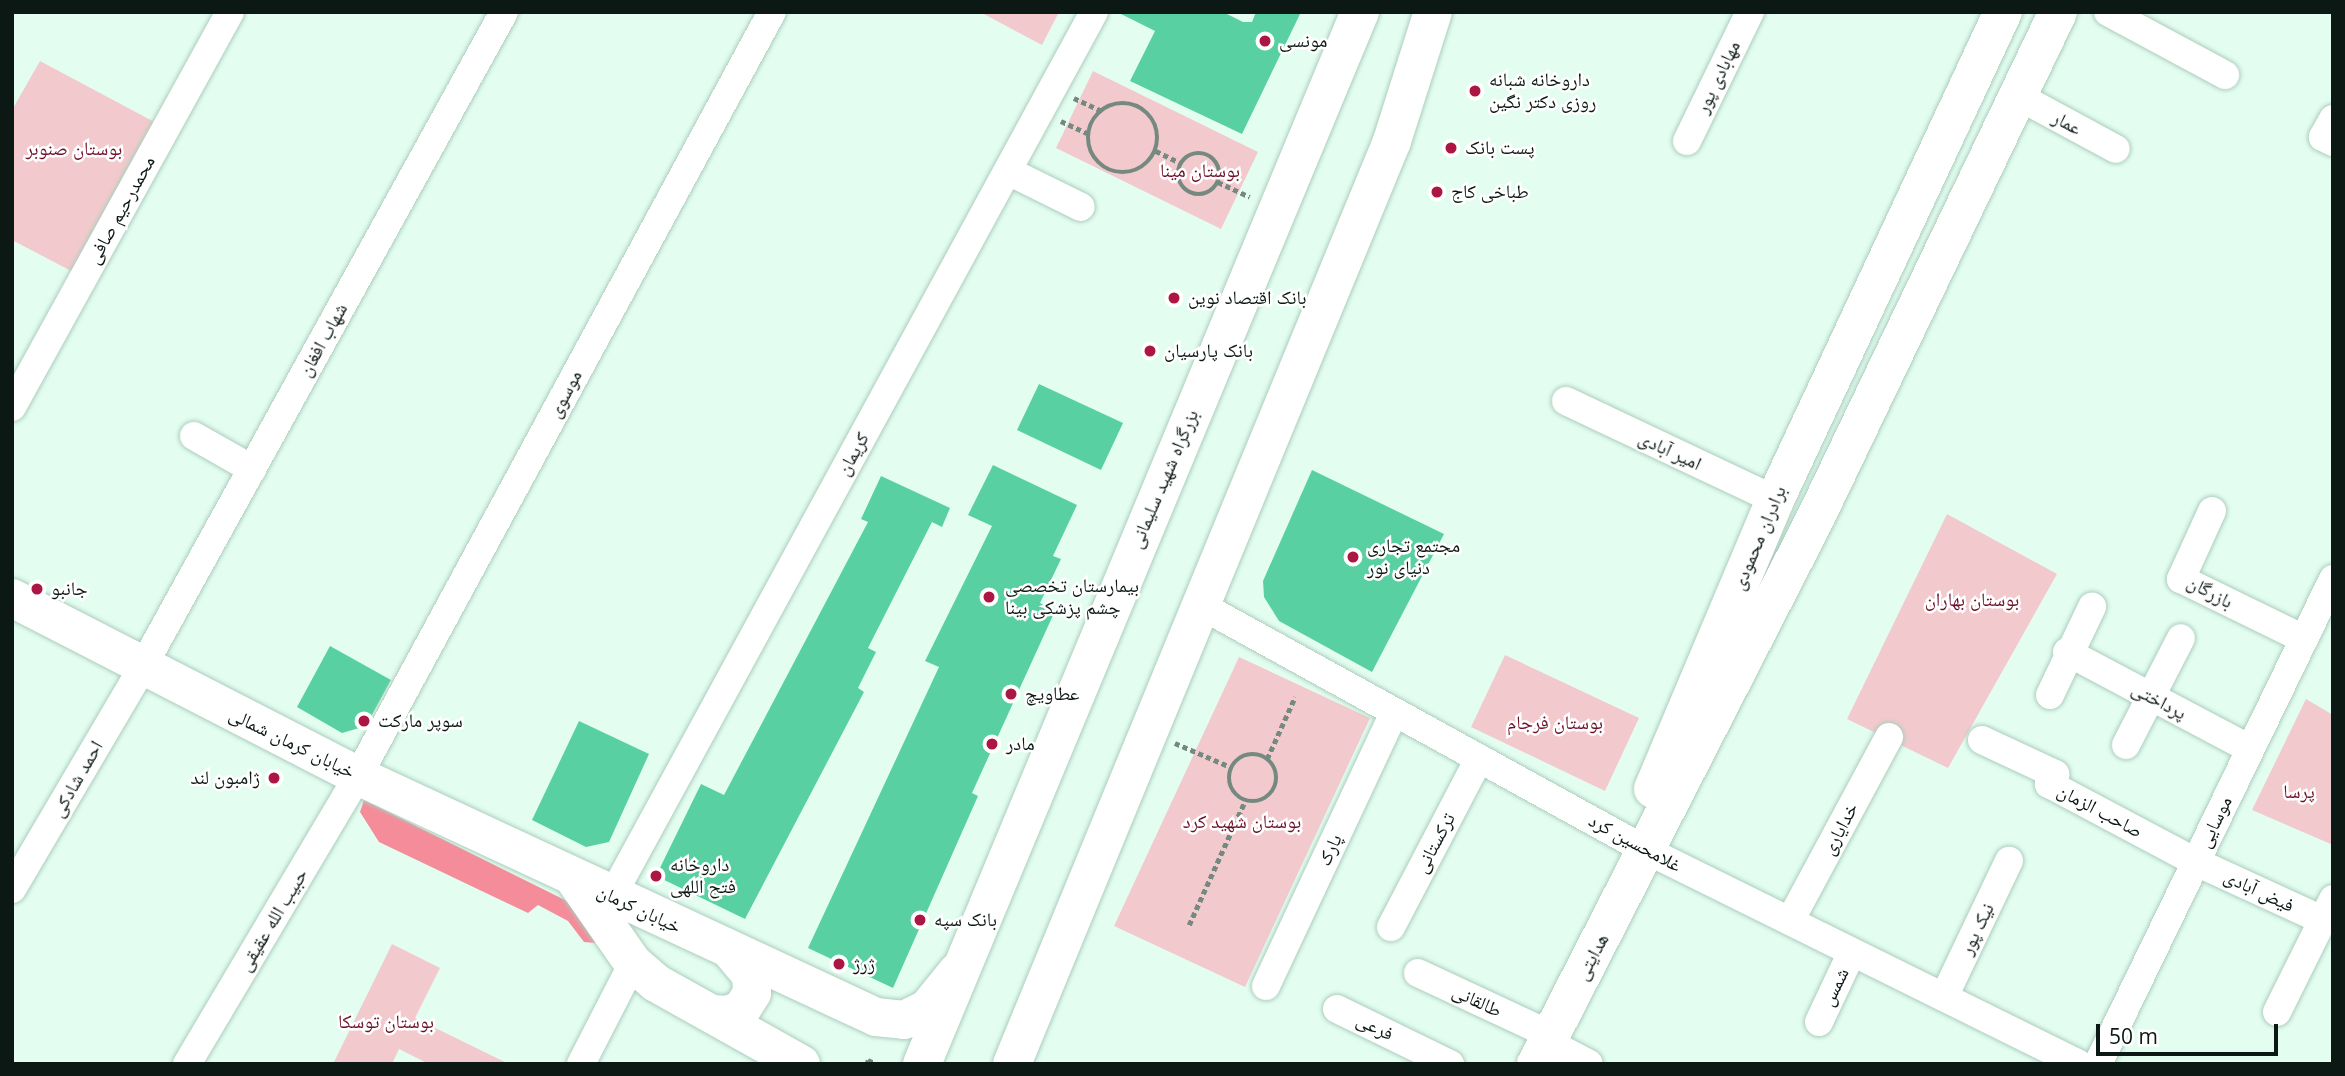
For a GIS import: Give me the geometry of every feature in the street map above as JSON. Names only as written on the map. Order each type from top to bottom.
[{"type":"main road","name":"بزرگراه شهید سلیمانی","points":[[922,1064],[1360,12]]},
{"type":"main road","points":[[1310,127],[1371,12]]},
{"type":"main road","points":[[1392,141],[1433,12]]},
{"type":"main road","points":[[1012,1064],[1447,12]]},
{"type":"main road","name":"برادران محمودی","points":[[1639,846],[1775,500],[2003,12]]},
{"type":"main road","name":"برادران محمودی","points":[[1639,846],[1815,519],[2059,12]]},
{"type":"main road","name":"خیابان کرمان شمالی","points":[[12,598],[142,668],[575,880]]},
{"type":"main road","name":"هدایتی","points":[[1534,1049],[1639,846]]},
{"type":"main road","name":"خیابان کرمان","points":[[575,880],[876,1017],[904,1020],[927,1009],[962,967]]},
{"type":"main road","name":"خیابان کرمان","points":[[575,880],[633,962],[656,983],[801,1064]]},
{"type":"main road","points":[[713,1014],[742,1009],[752,993],[751,975],[730,950]]},
{"type":"street","name":"محمدرحیم صافی","points":[[12,407],[230,12]]},
{"type":"street","name":"شهاب افغان","points":[[142,668],[504,12]]},
{"type":"street","name":"موسوی","points":[[358,776],[772,12]]},
{"type":"street","name":"کریمان","points":[[612,896],[1094,12]]},
{"type":"street","name":"مهابادی پور","points":[[1687,141],[1750,12]]},
{"type":"street","points":[[2108,12],[2225,75]]},
{"type":"street","name":"عمار","points":[[2018,96],[2116,149]]},
{"type":"street","points":[[1007,171],[1081,207]]},
{"type":"street","name":"امیر آبادی","points":[[1566,401],[1775,500]]},
{"type":"street","points":[[194,436],[252,469]]},
{"type":"street","name":"بازرگان","points":[[2213,511],[2180,579],[2304,639]]},
{"type":"street","name":"موسایی","points":[[2098,1064],[2333,579]]},
{"type":"street","name":"غلامحسین کرد","points":[[1200,605],[1639,846],[2079,1064]]},
{"type":"street","points":[[2050,695],[2067,652],[2092,607]]},
{"type":"street","points":[[2126,745],[2181,638]]},
{"type":"street","name":"پرداختی","points":[[2067,652],[2250,749]]},
{"type":"street","name":"احمد شادکی","points":[[12,889],[142,668]]},
{"type":"street","name":"پارک","points":[[1266,986],[1394,713]]},
{"type":"street","name":"خدایاری","points":[[1790,921],[1889,737]]},
{"type":"street","name":"صاحب الزمان","points":[[1982,740],[2055,774],[2049,784],[2196,862]]},
{"type":"street","name":"ترکستانی","points":[[1391,927],[1479,759]]},
{"type":"street","name":"حبیب الله عقیقی","points":[[187,1064],[358,776]]},
{"type":"street","name":"نیک پور","points":[[1944,997],[2009,861]]},
{"type":"street","name":"فیض آبادی","points":[[2196,862],[2328,910]]},
{"type":"street","points":[[2277,1012],[2328,910]]},
{"type":"street","name":"شمس","points":[[1819,1022],[1852,952]]},
{"type":"street","points":[[581,1064],[633,962]]},
{"type":"street","name":"طالقانی","points":[[1418,973],[1534,1049],[1589,1064]]},
{"type":"street","name":"فرعی","points":[[1337,1009],[1450,1064]]},
{"type":"path","points":[[1115,104],[1136,106],[1157,130],[1156,151],[1149,162],[1129,173],[1105,169],[1090,151],[1090,127],[1104,109],[1115,104]]},
{"type":"path","points":[[1156,151],[1181,163]]},
{"type":"path","points":[[1198,153],[1211,157],[1219,169],[1218,182],[1203,195],[1189,192],[1180,183],[1181,163],[1198,153]]},
{"type":"path","points":[[1267,760],[1295,697]]},
{"type":"path","points":[[1148,732],[1233,768]]},
{"type":"path","points":[[1256,753],[1273,762],[1278,781],[1269,798],[1245,801],[1234,794],[1228,776],[1233,768],[1237,759],[1256,753]]},
{"type":"path","points":[[1189,925],[1245,801]]},
{"type":"path","points":[[867,1064],[868,1060],[877,1064]]},
{"type":"green space","points":[[980,12],[1059,12],[1042,45]]},
{"type":"green space","name":"بوستان صنوبر","points":[[40,61],[160,125],[75,273],[12,240],[12,110]]},
{"type":"green space","name":"بوستان مینا","points":[[1093,71],[1258,152],[1221,229],[1056,148]]},
{"type":"green space","name":"بوستان بهاران","points":[[1947,514],[2057,574],[1948,768],[1847,719]]},
{"type":"green space","name":"بوستان فرجام","points":[[1505,655],[1639,718],[1605,791],[1471,727]]},
{"type":"green space","name":"بوستان شهید کرد","points":[[1239,657],[1370,718],[1245,987],[1114,926]]},
{"type":"green space","name":"پرسا","points":[[2306,699],[2333,715],[2333,845],[2252,810]]},
{"type":"green space","name":"بوستان توسکا","points":[[392,944],[440,968],[415,1018],[509,1064],[429,1064],[399,1049],[392,1064],[333,1064]]},
{"type":"shaded area","points":[[364,800],[581,908],[596,943],[584,942],[568,921],[538,905],[528,913],[379,842],[360,812]]},
{"type":"building","points":[[1117,12],[1223,12],[1243,22],[1252,22],[1256,12],[1301,12],[1242,134],[1130,81],[1155,31]]},
{"type":"building","points":[[1039,384],[1123,423],[1101,470],[1017,430]]},
{"type":"building","points":[[993,465],[1077,505],[1053,556],[1061,559],[1040,603],[1055,611],[972,793],[978,796],[893,988],[808,948],[939,667],[925,661],[992,526],[968,515]]},
{"type":"building","name":"مجتمع تجاری دنیای نور","points":[[1312,470],[1444,534],[1372,672],[1279,621],[1264,597],[1263,581]]},
{"type":"building","points":[[881,476],[950,508],[942,527],[932,522],[868,648],[876,652],[858,688],[864,692],[745,919],[656,876],[701,784],[724,795],[868,522],[861,519]]},
{"type":"building","points":[[330,646],[391,680],[366,726],[342,733],[297,707]]},
{"type":"building","points":[[579,721],[649,754],[609,842],[586,847],[532,820]]},
{"type":"place","name":"مونسی","points":[[1265,41]]},
{"type":"place","name":"داروخانه شبانه روزی دکتر نگین","points":[[1475,91]]},
{"type":"place","name":"پست بانک","points":[[1451,148]]},
{"type":"place","name":"طباخی کاج","points":[[1437,192]]},
{"type":"place","name":"بانک اقتصاد نوین","points":[[1174,298]]},
{"type":"place","name":"بانک پارسیان","points":[[1150,351]]},
{"type":"place","name":"مجتمع تجاری دنیای نور","points":[[1353,557]]},
{"type":"place","name":"جانبو","points":[[37,589]]},
{"type":"place","name":"بیمارستان تخصصی چشم پزشکی بینا","points":[[989,597]]},
{"type":"place","name":"عطاویچ","points":[[1011,694]]},
{"type":"place","name":"سوپر مارکت","points":[[364,721]]},
{"type":"place","name":"مادر","points":[[992,744]]},
{"type":"place","name":"ژامبون لند","points":[[274,778]]},
{"type":"place","name":"داروخانه فتح اللهی","points":[[656,876]]},
{"type":"place","name":"بانک سپه","points":[[920,920]]},
{"type":"place","name":"ژرژ","points":[[839,964]]}]
